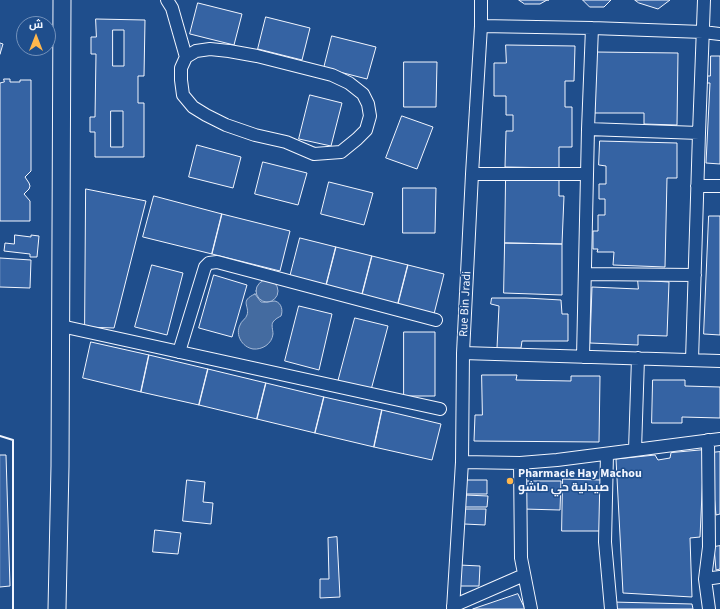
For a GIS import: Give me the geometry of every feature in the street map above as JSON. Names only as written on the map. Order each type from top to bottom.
[{"type":"street","points":[[57,609],[60,466],[62,0]]},
{"type":"street","points":[[167,0],[172,8],[186,57],[181,68],[183,95],[193,106],[206,115],[226,125],[255,135],[286,142],[314,154],[341,152],[366,130],[370,116],[368,104],[363,94],[349,83],[332,75],[257,56],[229,51],[210,49],[196,51],[186,57]]},
{"type":"street","name":"Rue Bin Jradi","points":[[453,608],[462,462],[463,353],[481,26],[481,0]]},
{"type":"street","points":[[692,360],[704,0]]},
{"type":"street","points":[[481,26],[592,28],[703,32],[720,34]]},
{"type":"street","points":[[583,357],[586,174],[592,28]]},
{"type":"street","points":[[588,128],[699,133]]},
{"type":"street","points":[[472,174],[586,174]]},
{"type":"street","points":[[697,186],[720,186]]},
{"type":"street","points":[[179,352],[205,267],[209,263],[217,262],[436,320]]},
{"type":"street","points":[[584,274],[695,276]]},
{"type":"street","points":[[61,326],[440,409]]},
{"type":"street","points":[[463,353],[720,360]]},
{"type":"street","points":[[635,450],[638,358]]},
{"type":"street","points":[[462,462],[520,463],[607,454],[720,439]]},
{"type":"street","points":[[708,440],[710,547],[705,579],[709,609]]},
{"type":"street","points":[[607,454],[605,542],[610,609]]},
{"type":"street","points":[[520,463],[522,558],[531,609]]},
{"type":"street","points":[[453,608],[524,575]]},
{"type":"street","points":[[705,579],[720,577]]},
{"type":"water","points":[[267,280],[275,283],[278,291],[275,299],[267,302],[259,299],[256,291],[259,283]]},
{"type":"water","points":[[255,294],[261,302],[277,302],[281,305],[282,312],[281,316],[272,323],[273,334],[271,341],[266,346],[253,349],[246,346],[240,340],[238,333],[248,312],[246,301]]},
{"type":"building","points":[[519,0],[547,0],[540,4],[525,4]]},
{"type":"building","points":[[583,0],[611,0],[604,7],[590,7]]},
{"type":"building","points":[[635,0],[670,0],[658,9],[639,3]]},
{"type":"building","points":[[198,3],[242,14],[234,45],[190,34]]},
{"type":"building","points":[[266,17],[310,28],[302,60],[258,49]]},
{"type":"building","points":[[96,19],[145,20],[144,76],[138,76],[138,103],[144,103],[144,157],[95,157],[95,132],[90,132],[90,117],[95,117],[96,54],[91,54],[91,37],[96,37]],"holes":[[[113,30],[124,30],[124,66],[113,66]],[[111,111],[123,111],[123,147],[111,147]]]},
{"type":"building","points":[[332,36],[376,47],[367,79],[324,68]]},
{"type":"building","points":[[0,43],[3,44],[0,54]]},
{"type":"building","points":[[506,45],[575,46],[574,81],[565,81],[565,107],[572,107],[572,147],[559,147],[559,168],[505,167],[506,131],[513,131],[513,115],[506,115],[506,96],[494,96],[494,63],[506,63]]},
{"type":"building","points":[[595,52],[678,53],[677,125],[644,124],[644,113],[595,113]]},
{"type":"building","points":[[711,56],[720,56],[720,164],[706,163],[710,83],[704,83],[704,76],[710,76]]},
{"type":"building","points":[[404,62],[437,62],[436,107],[404,107]]},
{"type":"building","points":[[4,79],[10,79],[10,82],[31,80],[31,171],[25,177],[30,186],[24,194],[30,201],[30,221],[0,221],[0,83],[4,82]]},
{"type":"building","points":[[310,95],[342,103],[331,146],[299,139]]},
{"type":"building","points":[[402,116],[433,127],[417,169],[386,158]]},
{"type":"building","points":[[600,141],[677,143],[677,178],[667,178],[665,267],[613,265],[614,252],[597,252],[598,249],[593,249],[593,231],[598,231],[598,215],[605,215],[605,199],[599,199],[599,184],[606,184],[606,166],[599,165]]},
{"type":"building","points":[[197,145],[241,157],[233,188],[189,177]]},
{"type":"building","points":[[263,162],[307,173],[298,205],[255,194]]},
{"type":"building","points":[[506,177],[559,179],[559,196],[564,196],[562,244],[505,243]]},
{"type":"building","points":[[329,182],[373,193],[364,225],[321,214]]},
{"type":"building","points":[[403,188],[436,188],[435,233],[403,233]]},
{"type":"building","points":[[86,189],[146,201],[114,328],[85,327]]},
{"type":"building","points":[[154,196],[222,214],[212,254],[143,237]]},
{"type":"building","points":[[222,214],[290,231],[280,271],[212,254]]},
{"type":"building","points":[[709,216],[720,216],[720,335],[704,334]]},
{"type":"building","points":[[15,235],[31,237],[31,235],[39,236],[37,257],[30,257],[30,254],[4,251],[5,243],[14,244]]},
{"type":"building","points":[[300,238],[336,247],[326,286],[290,277]]},
{"type":"building","points":[[505,243],[562,244],[562,295],[504,293]]},
{"type":"building","points":[[336,247],[372,256],[362,295],[326,286]]},
{"type":"building","points":[[372,256],[408,265],[398,304],[362,295]]},
{"type":"building","points":[[0,258],[31,260],[30,288],[0,287]]},
{"type":"building","points":[[152,265],[183,273],[167,335],[135,327]]},
{"type":"building","points":[[408,265],[444,274],[434,314],[398,304]]},
{"type":"building","points":[[214,275],[247,285],[232,337],[199,328]]},
{"type":"building","points":[[638,280],[669,282],[667,336],[638,335],[638,345],[590,343],[592,287],[638,289]]},
{"type":"building","points":[[492,298],[561,300],[562,314],[568,314],[568,341],[522,341],[521,348],[497,348],[499,306],[491,304]]},
{"type":"building","points":[[299,306],[332,314],[319,370],[285,361]]},
{"type":"building","points":[[355,318],[388,326],[371,390],[338,382]]},
{"type":"building","points":[[404,332],[435,332],[435,396],[404,396]]},
{"type":"building","points":[[91,342],[149,355],[141,392],[83,378]]},
{"type":"building","points":[[149,355],[208,369],[199,405],[141,392]]},
{"type":"building","points":[[208,369],[266,383],[257,419],[199,405]]},
{"type":"building","points":[[482,375],[517,375],[516,380],[571,381],[571,376],[600,376],[599,442],[474,441],[475,415],[482,415]]},
{"type":"building","points":[[653,380],[685,380],[685,386],[720,387],[720,418],[682,417],[682,423],[652,423]]},
{"type":"building","points":[[266,383],[324,397],[315,433],[257,419]]},
{"type":"building","points":[[324,397],[382,410],[374,447],[315,433]]},
{"type":"building","points":[[382,410],[441,424],[432,460],[374,447]]},
{"type":"building","points":[[704,450],[700,537],[690,538],[692,597],[623,593],[616,459],[655,455],[658,460],[670,458],[671,453]]},
{"type":"building","points":[[720,452],[720,514],[716,515],[710,453]]},
{"type":"building","points":[[0,455],[6,455],[10,586],[0,587]]},
{"type":"building","points":[[563,479],[601,480],[600,531],[562,531]]},
{"type":"building","points":[[187,480],[205,482],[203,502],[213,503],[211,524],[183,521]]},
{"type":"building","points":[[463,480],[487,480],[487,494],[463,494]]},
{"type":"building","points":[[523,481],[561,481],[560,510],[523,509]]},
{"type":"building","points":[[465,495],[488,496],[487,507],[464,507]]},
{"type":"building","points":[[465,509],[486,509],[485,525],[464,524]]},
{"type":"building","points":[[155,530],[181,533],[178,554],[153,552]]},
{"type":"building","points":[[337,537],[340,597],[320,598],[320,579],[329,579],[328,538]]},
{"type":"building","points":[[720,546],[720,569],[716,570],[714,547]]},
{"type":"building","points":[[459,565],[480,566],[479,586],[459,586]]},
{"type":"building","points":[[518,594],[525,609],[473,609]]},
{"type":"building","points":[[612,602],[692,604],[693,609],[615,609]]},
{"type":"wall","points":[[0,436],[13,440],[13,609]]},
{"type":"place","name":"Pharmacie Hay Machou صيدلية حي ماشو","points":[[510,481]]}]
